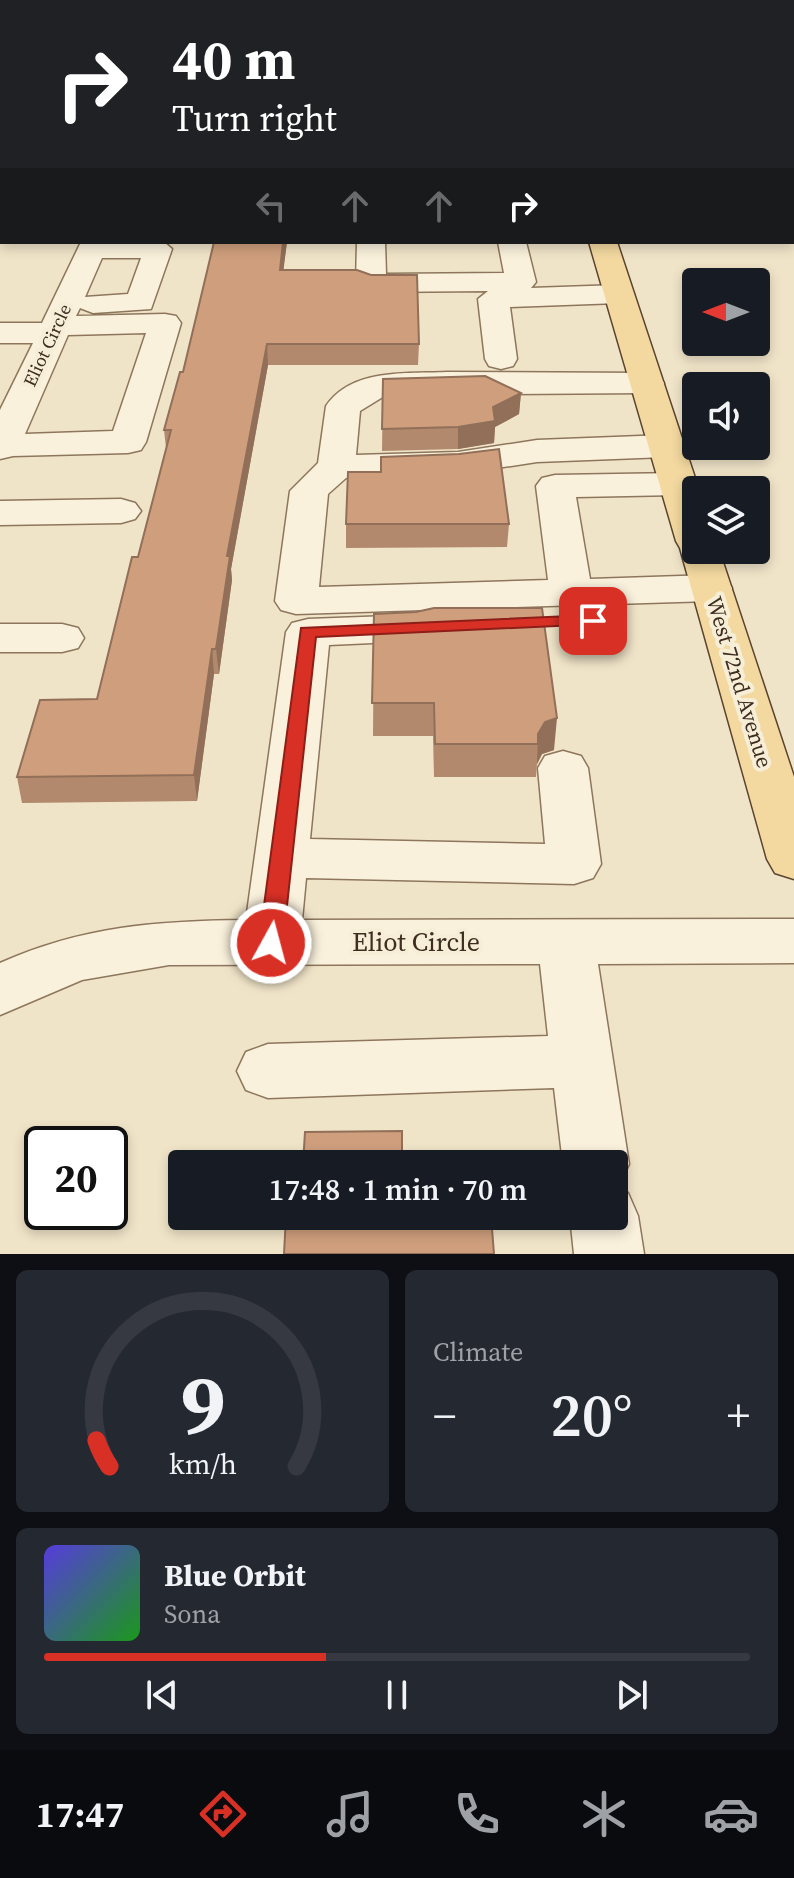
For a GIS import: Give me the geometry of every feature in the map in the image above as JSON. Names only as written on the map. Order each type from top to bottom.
[{"type":"main road","points":[[604,244],[682,497]]},
{"type":"main road","name":"West 72nd Avenue","points":[[710,584],[794,856]]},
{"type":"street","points":[[371,244],[371,283],[521,282],[512,244]]},
{"type":"street","points":[[0,333],[140,303],[158,249],[93,246]]},
{"type":"street","name":"Eliot Circle","points":[[1,447],[93,246]]},
{"type":"street","points":[[526,406],[493,299],[619,294]]},
{"type":"street","points":[[1,447],[128,442],[165,323],[59,321]]},
{"type":"street","points":[[336,467],[343,406],[378,385],[446,382],[666,446]]},
{"type":"street","points":[[647,383],[526,406],[458,463],[336,467],[309,491],[296,601],[710,584]]},
{"type":"street","points":[[571,592],[555,486],[678,484]]},
{"type":"street","points":[[0,513],[121,511]]},
{"type":"street","points":[[271,943],[308,632],[710,584]]},
{"type":"street","points":[[0,638],[62,638]]},
{"type":"street","points":[[281,858],[574,864],[563,768]]},
{"type":"street","points":[[566,941],[594,1150]]},
{"type":"street","name":"Eliot Circle","points":[[0,991],[67,959],[115,947],[169,943],[794,941]]},
{"type":"street","points":[[268,1071],[582,1061]]},
{"type":"street","points":[[606,1230],[609,1254]]},
{"type":"building","points":[[214,244],[283,244],[280,270],[357,270],[371,275],[417,275],[419,344],[267,344],[227,556],[230,556],[216,649],[212,649],[194,775],[17,777],[40,700],[97,699],[132,557],[138,557],[171,430],[164,430],[180,372],[183,372]]},
{"type":"building","points":[[485,376],[521,393],[493,407],[495,421],[458,427],[382,429],[383,379]]},
{"type":"building","points":[[499,449],[509,524],[346,524],[348,472],[381,472],[381,457]]},
{"type":"building","points":[[434,608],[542,608],[557,718],[545,722],[538,734],[538,744],[435,744],[434,703],[372,703],[374,614]]},
{"type":"building","points":[[402,1131],[402,1150],[304,1150],[305,1132]]},
{"type":"building","points":[[285,1230],[492,1230],[494,1254],[284,1254]]},
{"type":"route","points":[[271,943],[308,632],[593,621]]}]
